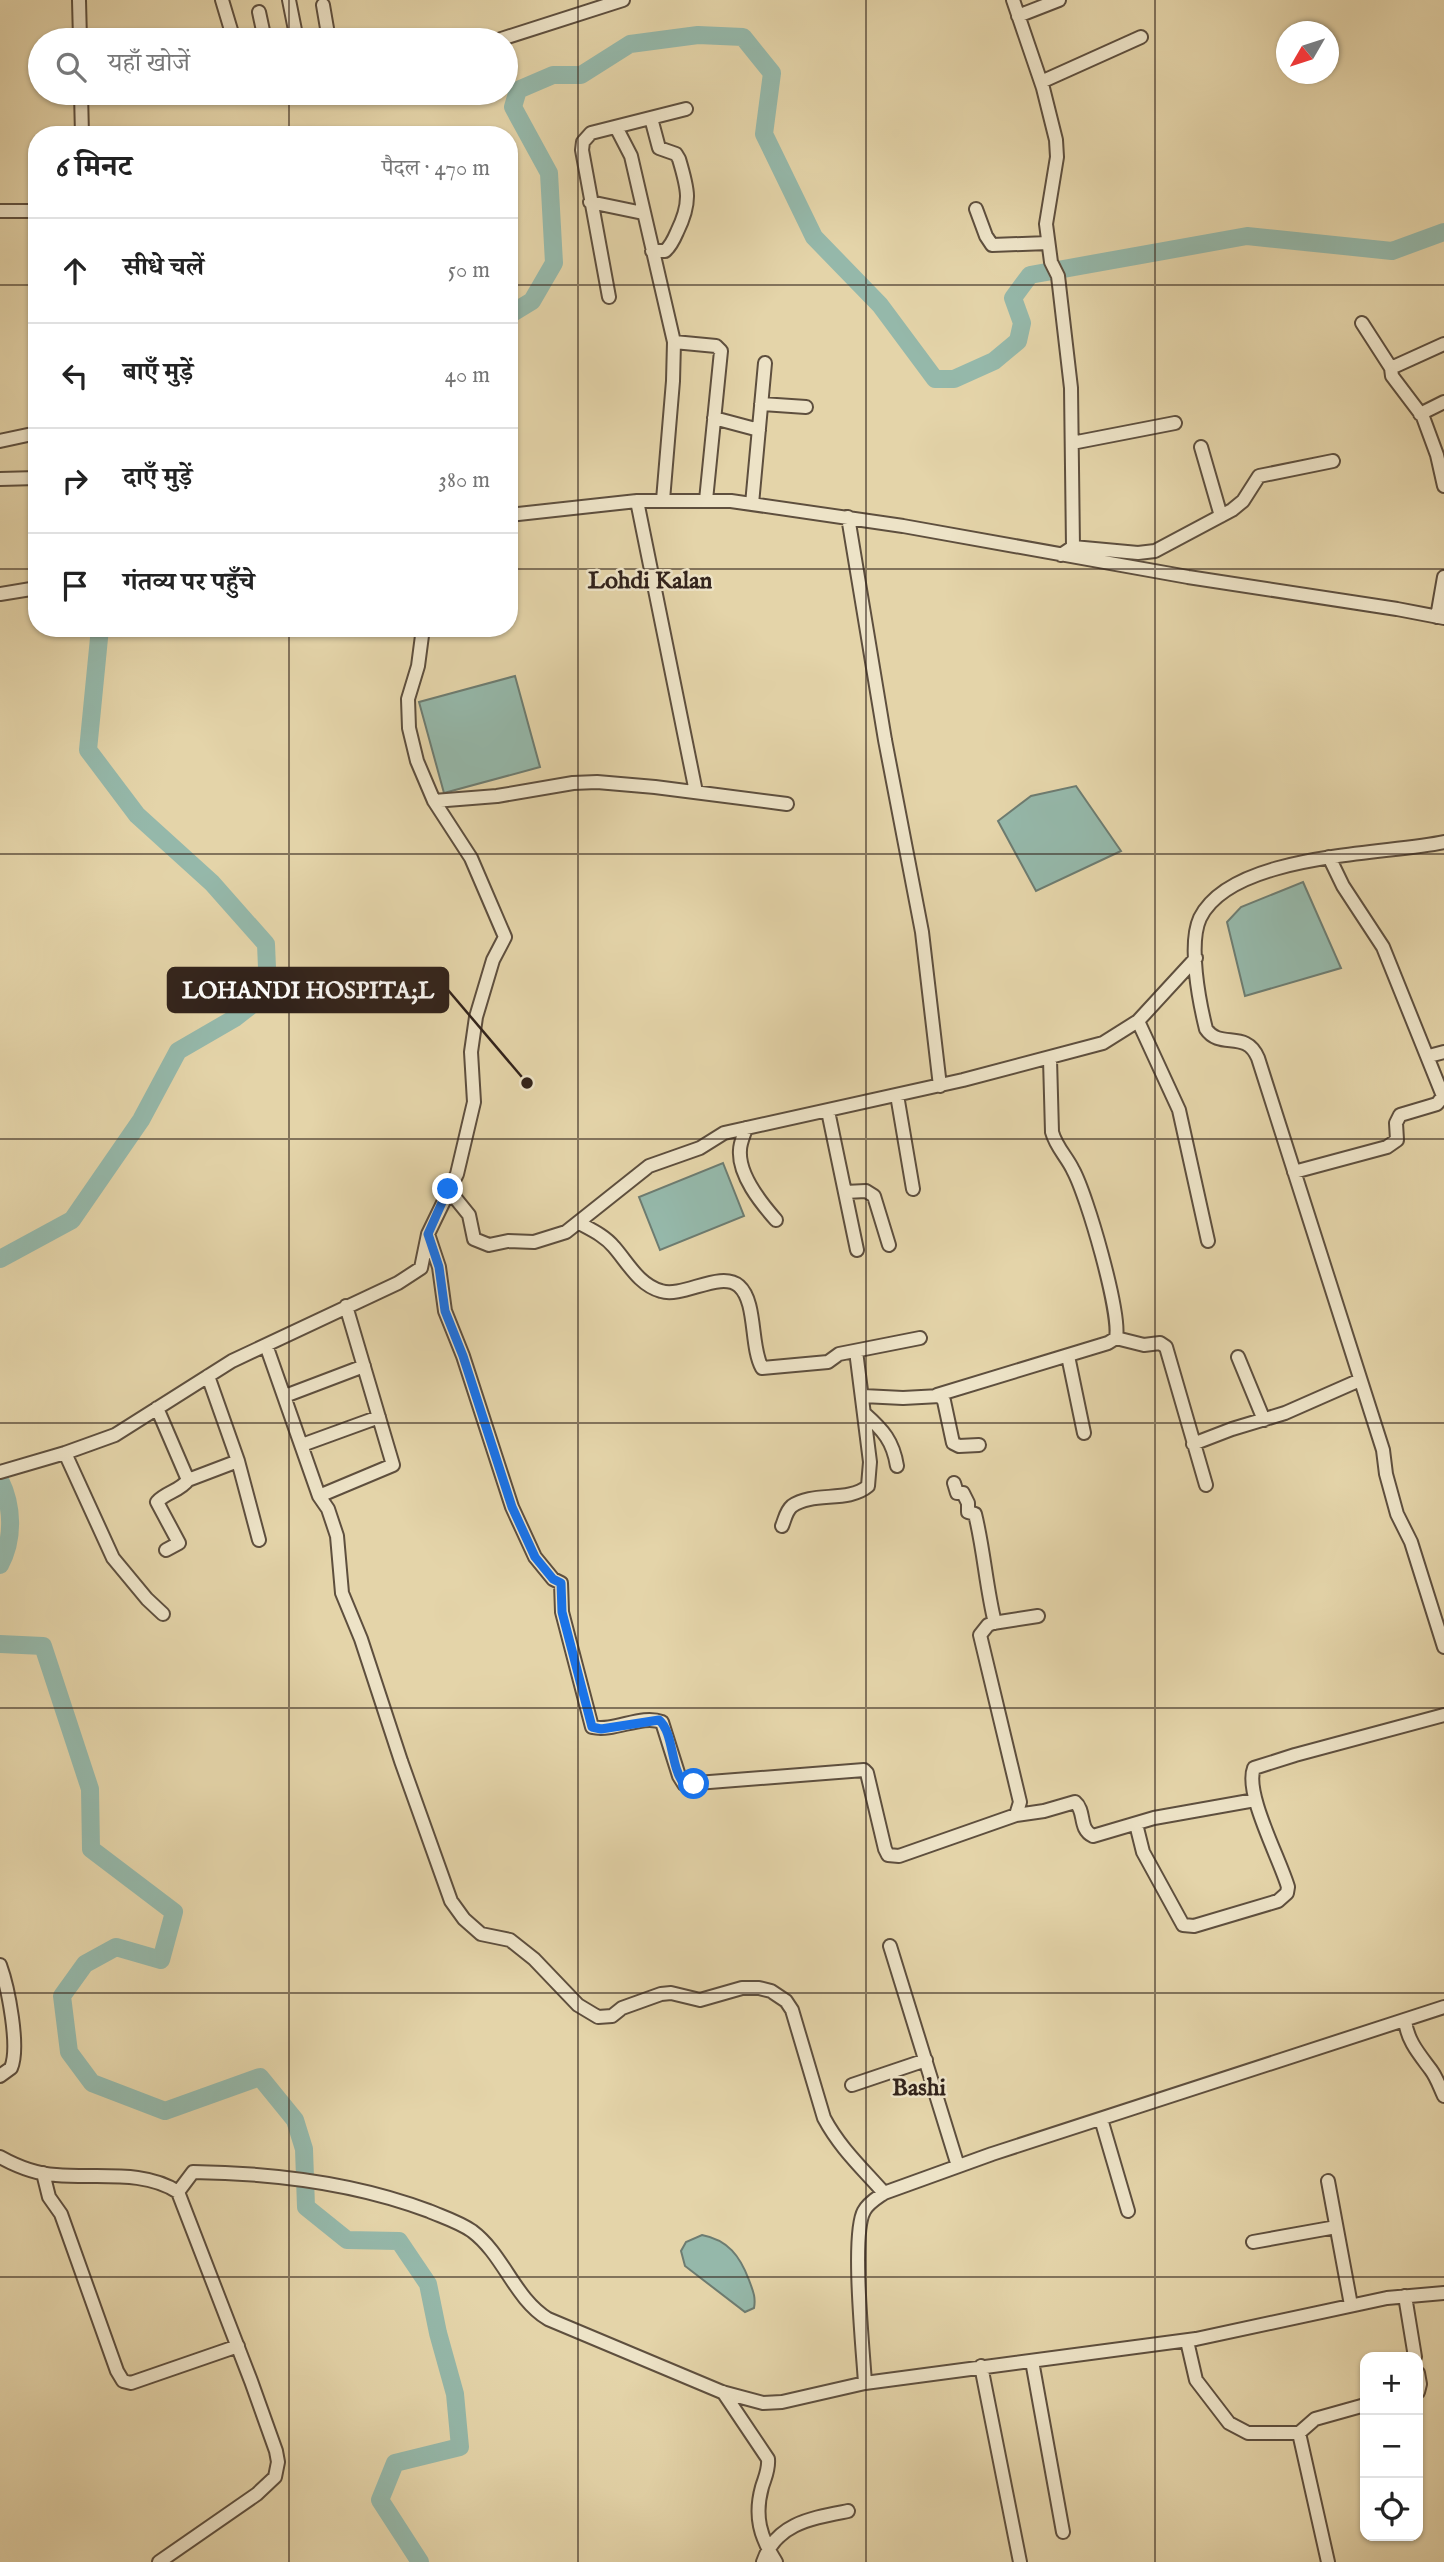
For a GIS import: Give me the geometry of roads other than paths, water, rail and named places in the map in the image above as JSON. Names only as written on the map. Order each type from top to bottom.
[{"type":"street","points":[[79,0],[80,28]]},
{"type":"street","points":[[222,0],[230,28]]},
{"type":"street","points":[[289,0],[295,28]]},
{"type":"street","points":[[518,33],[608,2],[623,0]]},
{"type":"street","points":[[1013,0],[1041,82],[1057,149],[1047,211],[1048,243],[1051,262],[1058,276],[1071,388],[1073,547]]},
{"type":"street","points":[[1018,16],[1059,0]]},
{"type":"street","points":[[323,5],[327,28]]},
{"type":"street","points":[[259,12],[262,28]]},
{"type":"street","points":[[1041,82],[1141,37]]},
{"type":"street","points":[[81,105],[82,126]]},
{"type":"street","points":[[609,297],[590,202],[583,142],[591,133],[686,108]]},
{"type":"street","points":[[652,118],[659,148],[676,154],[679,159],[689,196],[684,218],[668,249],[652,251]]},
{"type":"street","points":[[616,127],[631,156],[674,342],[663,500]]},
{"type":"street","points":[[590,202],[643,213]]},
{"type":"street","points":[[976,209],[992,245],[1048,243]]},
{"type":"street","points":[[0,211],[28,211]]},
{"type":"street","points":[[1362,323],[1391,368],[1392,376],[1423,416],[1440,454],[1444,486]]},
{"type":"street","points":[[674,342],[716,346],[720,349],[706,500]]},
{"type":"street","points":[[1391,368],[1444,344]]},
{"type":"street","points":[[752,504],[765,363]]},
{"type":"street","points":[[1420,414],[1444,402]]},
{"type":"street","points":[[761,404],[806,408]]},
{"type":"street","points":[[714,418],[759,430]]},
{"type":"street","points":[[1072,443],[1175,424]]},
{"type":"street","points":[[0,441],[28,435]]},
{"type":"street","points":[[1201,447],[1221,516]]},
{"type":"street","points":[[1061,555],[1073,547],[1148,552],[1164,547],[1243,501],[1259,476],[1332,461]]},
{"type":"street","points":[[0,479],[28,478]]},
{"type":"street","points":[[518,514],[637,501],[706,500],[752,504],[848,517],[1441,617],[1444,577]]},
{"type":"street","points":[[637,501],[695,792]]},
{"type":"street","points":[[848,517],[885,740],[922,932],[940,1086]]},
{"type":"street","points":[[0,594],[28,589]]},
{"type":"street","points":[[0,1472],[114,1435],[232,1361],[417,1272],[424,1263],[428,1234],[457,1174],[474,1102],[471,1052],[476,1017],[493,960],[505,937],[471,858],[433,801],[417,761],[409,728],[408,699],[418,666],[422,637]]},
{"type":"street","points":[[433,801],[497,796],[586,782],[787,804]]},
{"type":"street","points":[[1444,842],[1329,857],[1251,878],[1227,891],[1211,904],[1200,918],[1196,935],[1196,958],[1206,1029],[1217,1039],[1240,1041],[1255,1049],[1383,1450],[1386,1474],[1397,1514],[1411,1542],[1444,1647]]},
{"type":"street","points":[[1294,1172],[1348,1159],[1394,1143],[1398,1137],[1396,1123],[1400,1115],[1443,1100],[1442,1089],[1383,947],[1343,886],[1329,857]]},
{"type":"street","points":[[448,1189],[469,1215],[474,1240],[489,1245],[508,1241],[534,1242],[566,1232],[649,1166],[700,1148],[724,1133],[940,1086],[1050,1059],[1102,1043],[1138,1021],[1196,958]]},
{"type":"street","points":[[1138,1021],[1179,1110],[1208,1241]]},
{"type":"street","points":[[1429,1056],[1444,1052]]},
{"type":"street","points":[[1050,1059],[1054,1140],[1074,1170],[1098,1243],[1114,1311],[1116,1338]]},
{"type":"street","points":[[897,1095],[913,1189]]},
{"type":"street","points":[[828,1111],[857,1250]]},
{"type":"street","points":[[746,1128],[739,1147],[743,1168],[776,1220]]},
{"type":"street","points":[[845,1192],[866,1191],[874,1196],[889,1245]]},
{"type":"street","points":[[579,1223],[600,1234],[641,1279],[662,1292],[677,1292],[723,1281],[731,1281],[739,1286],[750,1312],[762,1368],[828,1362],[839,1354],[920,1338]]},
{"type":"street","points":[[428,1234],[439,1267],[445,1311],[470,1375],[512,1507],[535,1557],[553,1579],[561,1583],[562,1612],[592,1727],[601,1729],[659,1720],[664,1726],[676,1769],[684,1784],[864,1770],[867,1773],[885,1849],[888,1855],[893,1857],[932,1846],[1016,1815],[1044,1811],[1075,1802],[1081,1808],[1084,1828],[1090,1835],[1098,1835],[1154,1818],[1255,1800]]},
{"type":"street","points":[[319,1496],[393,1465],[346,1306]]},
{"type":"street","points":[[863,1396],[915,1398],[937,1395],[1068,1356],[1116,1338],[1144,1345],[1160,1343],[1166,1347],[1206,1485]]},
{"type":"street","points":[[266,1345],[319,1496],[328,1509],[337,1536],[342,1593],[371,1666],[451,1901],[464,1919],[481,1934],[510,1941],[548,1972],[578,2005],[598,2017],[612,2017],[622,2008],[661,1994],[671,1993],[700,2000],[750,1987],[780,1995],[792,2010],[824,2118],[842,2149],[884,2193]]},
{"type":"street","points":[[782,1526],[788,1511],[800,1502],[851,1494],[868,1486],[870,1462],[856,1351]]},
{"type":"street","points":[[1068,1356],[1084,1433]]},
{"type":"street","points":[[1238,1357],[1264,1420]]},
{"type":"street","points":[[285,1396],[364,1366]]},
{"type":"street","points":[[208,1376],[238,1461],[259,1540]]},
{"type":"street","points":[[1193,1444],[1331,1395],[1360,1380]]},
{"type":"street","points":[[937,1395],[943,1401],[953,1443],[959,1446],[979,1445]]},
{"type":"street","points":[[158,1408],[188,1480]]},
{"type":"street","points":[[865,1414],[892,1442],[897,1466]]},
{"type":"street","points":[[302,1445],[379,1417]]},
{"type":"street","points":[[65,1453],[113,1558],[163,1614]]},
{"type":"street","points":[[166,1550],[179,1544],[157,1502],[165,1494],[183,1487],[188,1480],[238,1461]]},
{"type":"street","points":[[954,1483],[957,1493],[963,1493],[968,1511],[975,1514],[995,1623]]},
{"type":"street","points":[[1016,1815],[1020,1802],[980,1634],[988,1625],[1038,1616]]},
{"type":"street","points":[[1136,1824],[1143,1852],[1183,1925],[1194,1926],[1278,1900],[1287,1894],[1286,1879],[1255,1800],[1252,1773],[1254,1768],[1444,1715]]},
{"type":"street","points":[[890,1946],[958,2166]]},
{"type":"street","points":[[0,1965],[15,2048],[11,2068],[0,2076]]},
{"type":"street","points":[[865,2383],[858,2238],[863,2211],[884,2193],[958,2166],[1444,2007]]},
{"type":"street","points":[[1405,2021],[1412,2044],[1432,2071],[1444,2096]]},
{"type":"street","points":[[852,2085],[926,2060]]},
{"type":"street","points":[[1101,2119],[1128,2211]]},
{"type":"street","points":[[0,2157],[16,2166],[43,2174],[135,2177],[164,2182],[178,2192],[276,2451],[278,2470],[271,2482],[257,2494],[159,2562]]},
{"type":"street","points":[[178,2192],[193,2172],[227,2172],[337,2186],[404,2202],[461,2225],[489,2247],[521,2294],[538,2313],[722,2392],[763,2403],[782,2402],[865,2383],[1187,2340],[1351,2305],[1444,2293]]},
{"type":"street","points":[[43,2174],[49,2197],[61,2214],[117,2371],[123,2381],[131,2383],[238,2346]]},
{"type":"street","points":[[1328,2181],[1351,2305]]},
{"type":"street","points":[[1253,2242],[1336,2227]]},
{"type":"street","points":[[1405,2296],[1414,2352]]},
{"type":"street","points":[[1187,2340],[1196,2380],[1229,2423],[1248,2433],[1299,2433],[1315,2419],[1360,2406]]},
{"type":"street","points":[[1032,2361],[1063,2532]]},
{"type":"street","points":[[981,2366],[1020,2562]]},
{"type":"street","points":[[722,2392],[768,2459],[769,2466],[759,2500],[758,2516],[765,2556],[776,2562]]},
{"type":"street","points":[[1299,2433],[1328,2562]]},
{"type":"street","points":[[765,2556],[779,2536],[795,2524],[848,2511]]},
{"type":"waterway","points":[[518,90],[553,75],[581,75],[630,44],[698,35],[743,37],[772,73],[764,134],[814,237],[880,305],[935,379],[954,379],[994,361],[1018,341],[1022,323],[1013,298],[1030,275],[1247,236],[1392,251],[1444,232]]},
{"type":"waterway","points":[[514,105],[549,173],[554,263],[532,301],[518,310]]},
{"type":"waterway","points":[[0,1259],[72,1220],[141,1120],[178,1051],[235,1018],[268,992],[266,944],[212,883],[137,815],[88,750],[99,637]]},
{"type":"waterway","points":[[0,1480],[10,1523],[8,1544],[0,1565]]},
{"type":"waterway","points":[[0,1644],[43,1646],[90,1789],[91,1849],[174,1912],[161,1960],[116,1947],[85,1964],[62,1996],[69,2052],[92,2083],[165,2111],[260,2077],[295,2120],[304,2149],[306,2207],[347,2240],[399,2241],[428,2284],[455,2394],[460,2447],[395,2463],[380,2500],[420,2562]]},
{"type":"place","name":"LOHANDI HOSPITA;L","points":[[527,1083]]},
{"type":"district","name":"Lohdi Kalan","points":[[650,580]]},
{"type":"district","name":"Bashi","points":[[919,2087]]}]
